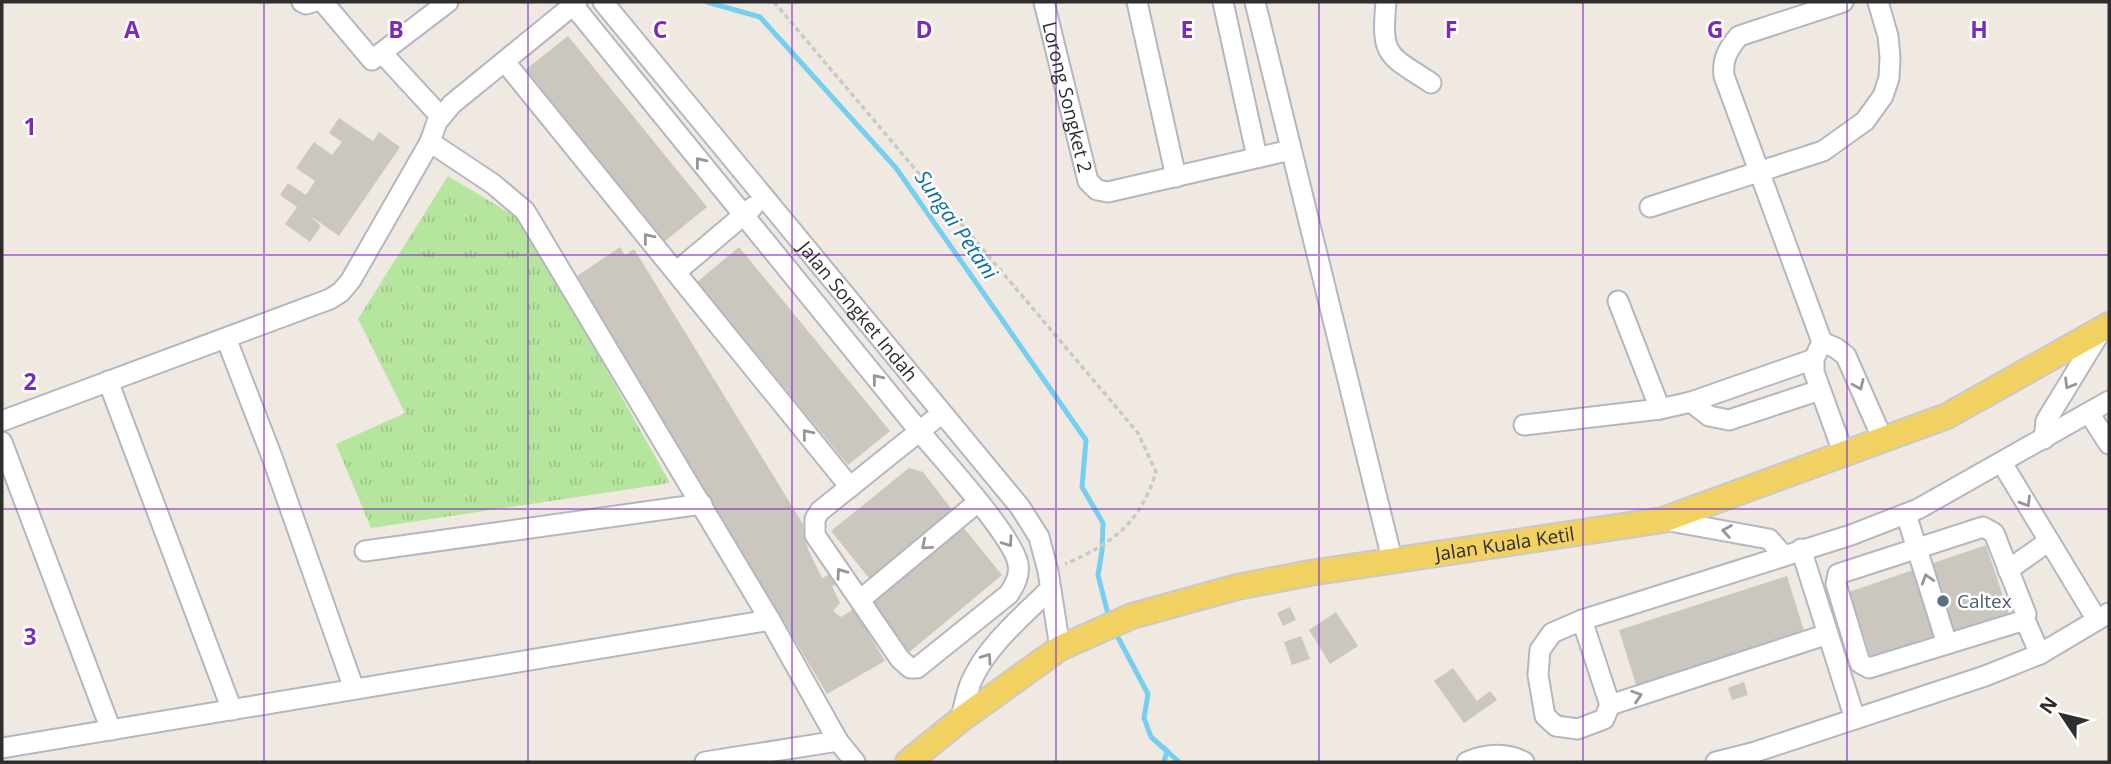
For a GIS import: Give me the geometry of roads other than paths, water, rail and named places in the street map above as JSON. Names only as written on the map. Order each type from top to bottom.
[{"type":"main road","name":"Jalan Kuala Ketil","points":[[908,762],[960,720],[1060,648],[1132,616],[1237,587],[1392,559],[1663,520],[1844,456],[1947,416],[2105,328]]},
{"type":"street","points":[[302,2],[313,2]]},
{"type":"street","points":[[323,2],[372,60],[448,2]]},
{"type":"street","name":"Jalan Songket Indah","points":[[603,2],[1020,507],[1039,537],[1060,648]]},
{"type":"street","name":"Lorong Songket 2","points":[[1044,2],[1088,181],[1097,190],[1108,192],[1176,177]]},
{"type":"street","points":[[1137,2],[1176,177],[1291,150]]},
{"type":"street","points":[[1223,2],[1257,157]]},
{"type":"street","points":[[1255,2],[1392,559]]},
{"type":"street","points":[[1386,2],[1386,50],[1431,83]]},
{"type":"street","points":[[1843,2],[1739,36],[1728,49],[1723,64],[1724,76],[1818,351],[1814,372],[1844,456]]},
{"type":"street","points":[[1650,207],[1823,151],[1865,121],[1883,96],[1889,78],[1888,36],[1878,2]]},
{"type":"street","points":[[2,421],[330,299],[341,292],[351,280],[430,142],[441,117],[452,104],[575,3],[743,215],[920,432],[978,502],[1014,551],[1018,564],[1018,579],[1009,594],[917,668],[910,668],[900,659],[815,535],[814,526],[820,511],[920,432],[941,414]]},
{"type":"street","points":[[383,54],[441,117]]},
{"type":"street","points":[[505,62],[850,487]]},
{"type":"street","points":[[430,142],[493,184],[525,211],[702,504],[838,741],[855,762]]},
{"type":"street","points":[[676,272],[764,198]]},
{"type":"street","points":[[1618,301],[1660,409]]},
{"type":"street","points":[[2043,439],[2046,421],[2105,328]]},
{"type":"street","points":[[226,338],[272,457],[354,690]]},
{"type":"street","points":[[1524,425],[1660,409],[1691,402],[1818,351],[1836,348],[1846,356],[1883,440]]},
{"type":"street","points":[[108,381],[233,710]]},
{"type":"street","points":[[1691,402],[1709,416],[1729,420],[1820,390]]},
{"type":"street","points":[[1582,620],[1610,705],[1604,719],[1578,729],[1556,726],[1545,716],[1538,675],[1539,650],[1552,633],[1582,620],[1851,535],[1906,514],[2002,463],[2109,401]]},
{"type":"street","points":[[2089,413],[2109,444]]},
{"type":"street","points":[[2,442],[111,730]]},
{"type":"street","points":[[1716,762],[1752,753],[1985,676],[2040,654],[2103,617],[2049,541],[2002,463]]},
{"type":"street","points":[[860,600],[978,502]]},
{"type":"street","points":[[365,551],[702,504]]},
{"type":"street","points":[[1906,514],[1947,644]]},
{"type":"street","points":[[1663,520],[1759,536],[1792,552],[1828,634],[1856,719]]},
{"type":"street","points":[[2025,620],[1868,668],[1860,663],[1835,579],[1842,572],[1983,527],[1994,533],[2040,654]]},
{"type":"street","points":[[2008,570],[2049,541]]},
{"type":"street","points":[[960,720],[971,682],[986,657],[1050,589]]},
{"type":"street","points":[[2,748],[770,620]]},
{"type":"street","points":[[1610,705],[1828,634]]},
{"type":"street","points":[[705,762],[838,741]]},
{"type":"street","points":[[1467,762],[1475,758],[1505,755],[1524,762]]},
{"type":"waterway","name":"Sungai Petani","points":[[707,2],[760,17],[896,168],[1086,440],[1082,487],[1103,523],[1098,575],[1109,618]]},
{"type":"waterway","points":[[1114,630],[1148,694],[1144,718],[1151,737],[1167,751],[1164,762]]},
{"type":"waterway","points":[[1167,751],[1179,762]]},
{"type":"place","name":"Caltex","points":[[1943,601]]}]
